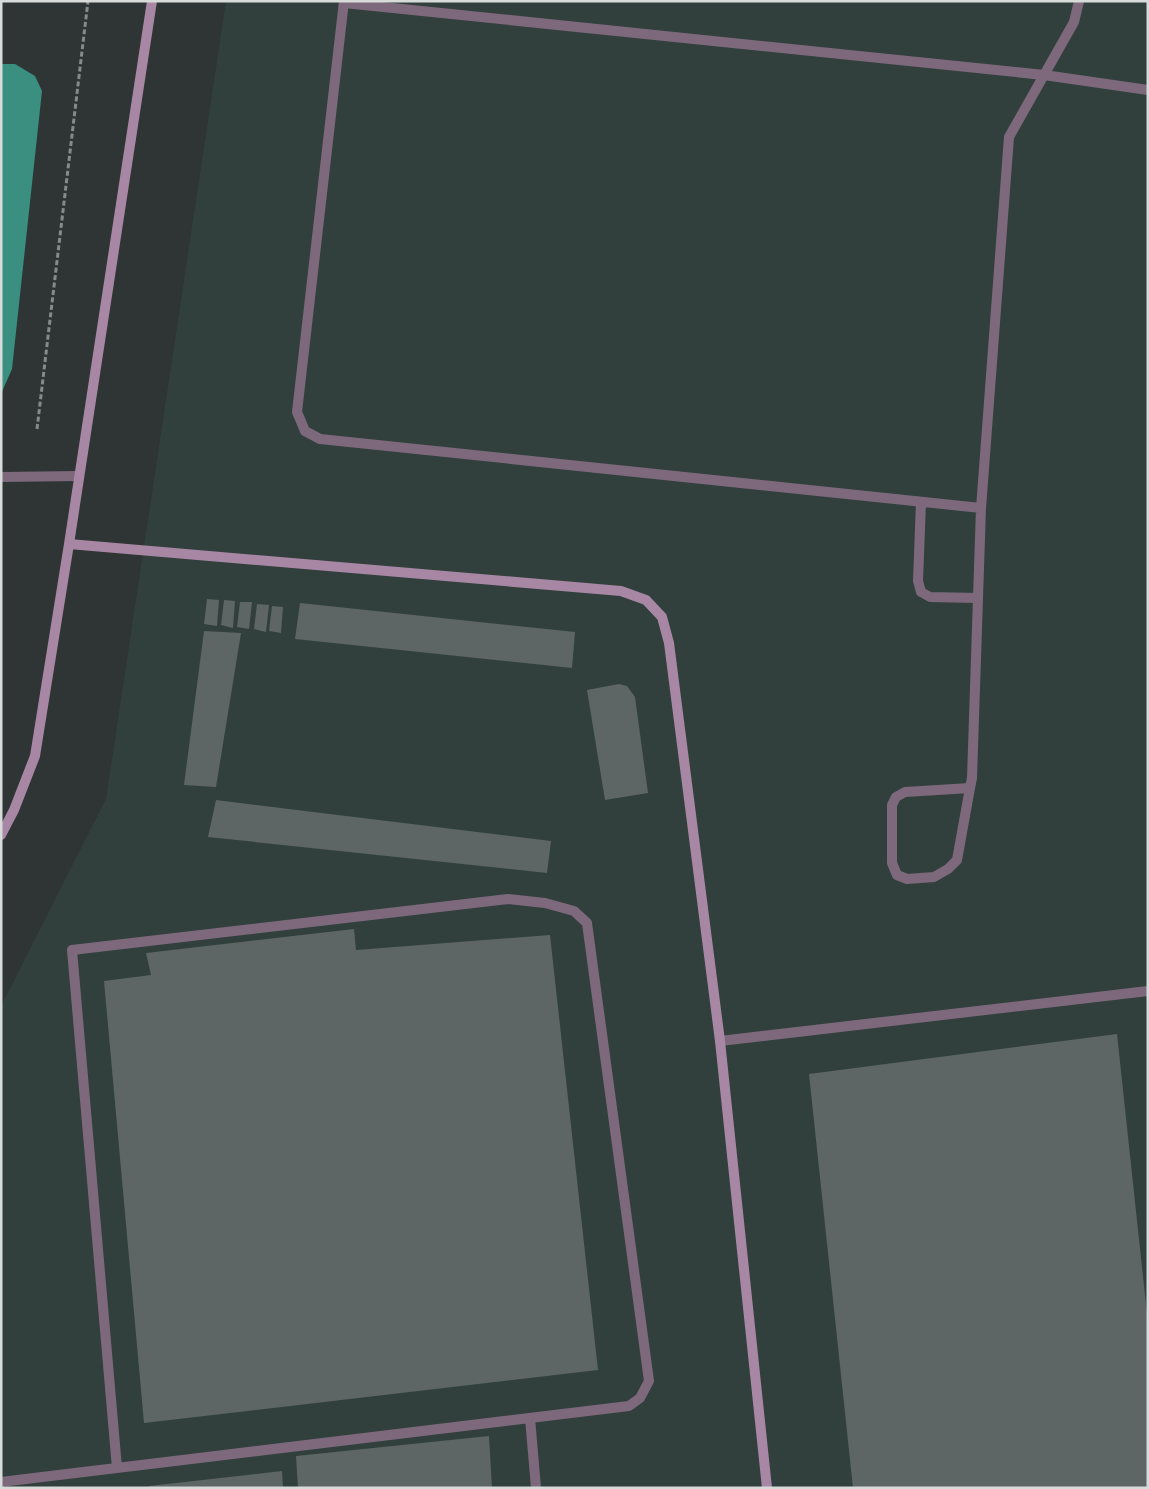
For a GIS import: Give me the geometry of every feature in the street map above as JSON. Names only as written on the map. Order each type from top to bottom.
[{"type":"street","points":[[1,835],[14,810],[34,756],[80,476],[152,1]]},
{"type":"street","points":[[69,544],[621,592],[646,600],[662,617],[669,643],[720,1041],[767,1488]]},
{"type":"lane","points":[[970,788],[905,792],[896,796],[892,806],[892,862],[896,875],[907,879],[934,876],[948,869],[957,860],[972,778],[981,508],[1009,137],[1074,22],[1079,1]]},
{"type":"lane","points":[[981,508],[320,439],[305,432],[296,412],[344,2],[1044,75],[1148,90]]},
{"type":"lane","points":[[1,478],[80,476]]},
{"type":"lane","points":[[921,502],[918,581],[921,592],[930,597],[978,598]]},
{"type":"lane","points":[[1,1482],[117,1468],[629,1406],[640,1398],[649,1381],[587,923],[574,911],[545,903],[508,900],[72,950],[117,1468]]},
{"type":"lane","points":[[720,1041],[1148,991]]},
{"type":"lane","points":[[530,1418],[536,1488]]},
{"type":"path","points":[[37,429],[88,1]]},
{"type":"shaded area","points":[[226,1],[1148,1],[1148,1488],[1,1488],[1,1006],[106,799]]},
{"type":"shaded area","points":[[1,64],[15,64],[35,76],[42,91],[12,369],[1,394]]},
{"type":"building","points":[[207,599],[219,600],[217,626],[204,624]]},
{"type":"building","points":[[224,600],[235,601],[233,628],[221,625]]},
{"type":"building","points":[[240,602],[252,602],[249,629],[237,627]]},
{"type":"building","points":[[300,603],[575,632],[572,668],[295,639]]},
{"type":"building","points":[[257,604],[269,605],[266,632],[254,629]]},
{"type":"building","points":[[272,606],[283,607],[281,633],[269,631]]},
{"type":"building","points":[[204,631],[241,633],[216,787],[184,785]]},
{"type":"building","points":[[619,684],[627,686],[635,697],[648,793],[605,800],[587,690]]},
{"type":"building","points":[[216,800],[551,841],[547,873],[208,837]]},
{"type":"building","points":[[354,929],[356,950],[550,935],[598,1370],[144,1423],[104,981],[151,975],[146,953]]},
{"type":"building","points":[[1117,1034],[1148,1323],[1148,1488],[853,1488],[809,1074]]},
{"type":"building","points":[[489,1436],[492,1488],[298,1488],[296,1456]]},
{"type":"building","points":[[282,1471],[283,1488],[149,1488],[149,1486]]}]
